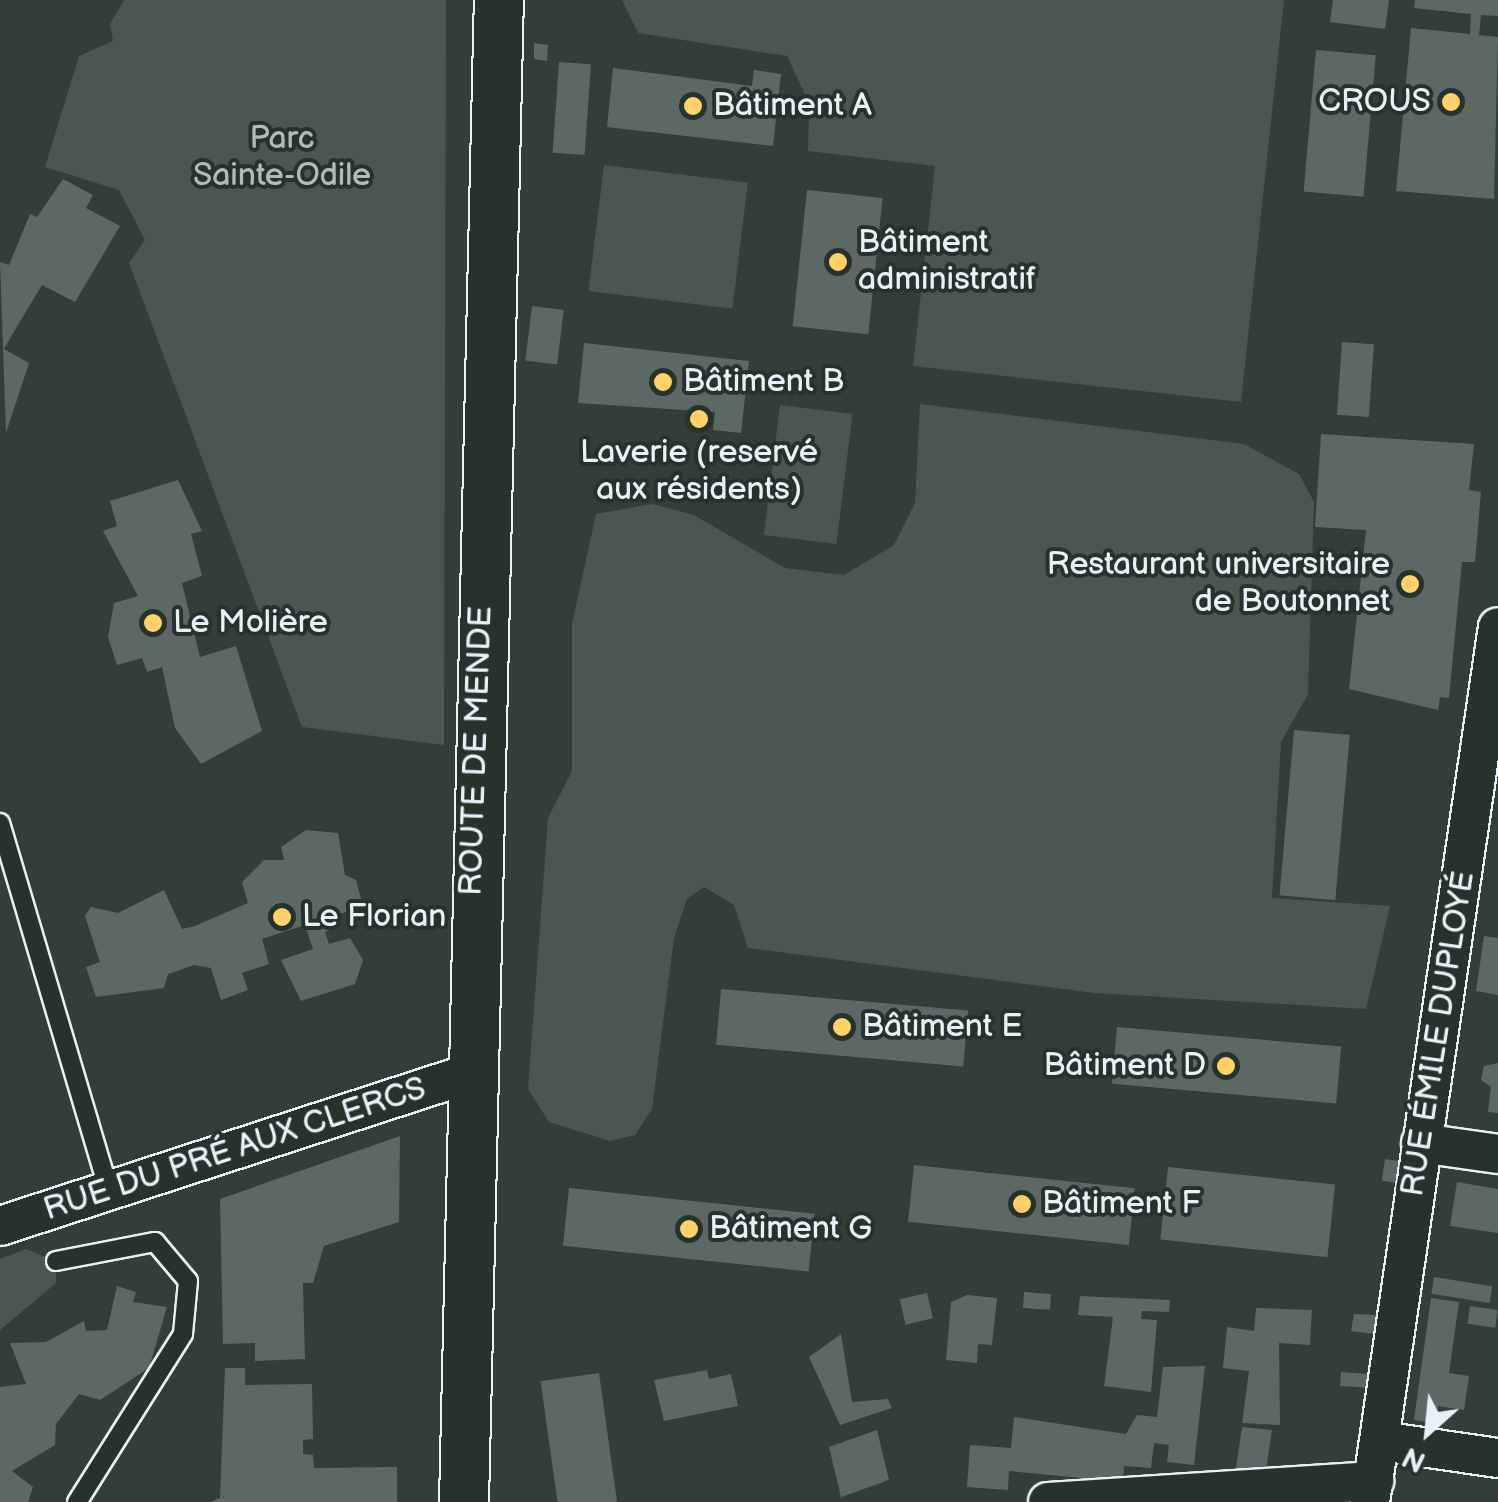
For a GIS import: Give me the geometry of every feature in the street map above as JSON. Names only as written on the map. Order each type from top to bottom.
[{"type":"street","name":"ROUTE DE MENDE","points":[[464,1502],[469,1074],[498,0]]},
{"type":"street","name":"RUE ÉMILE DUPLOYÉ","points":[[1372,1491],[1420,1143],[1487,788],[1498,627]]},
{"type":"street","name":"RUE DU PRÉ AUX CLERCS","points":[[0,1226],[469,1074]]},
{"type":"street","points":[[1420,1143],[1498,1154]]},
{"type":"street","points":[[1381,1441],[1498,1458]]},
{"type":"street","points":[[1048,1502],[1372,1491]]},
{"type":"lane","points":[[0,823],[109,1190]]},
{"type":"lane","points":[[56,1261],[155,1242],[188,1281],[184,1334],[77,1502]]},
{"type":"green space","name":"Parc Sainte-Odile","points":[[124,0],[446,0],[444,745],[302,727],[129,263],[145,240],[119,190],[45,167],[79,56],[113,41],[110,24]]},
{"type":"green space","points":[[622,0],[1284,0],[1241,402],[913,366],[935,166],[808,151],[809,103],[787,56],[638,33]]},
{"type":"green space","points":[[604,165],[748,183],[732,309],[589,291]]},
{"type":"green space","points":[[920,404],[1244,444],[1299,474],[1314,502],[1308,694],[1281,742],[1272,898],[1390,906],[1366,1009],[1094,993],[748,948],[734,905],[704,887],[687,899],[674,938],[652,1109],[635,1135],[610,1141],[549,1122],[528,1089],[548,818],[572,771],[572,624],[596,514],[652,504],[694,515],[785,568],[844,575],[894,545],[915,503]]},
{"type":"green space","points":[[780,405],[852,414],[836,544],[764,535]]},
{"type":"green space","points":[[26,1249],[56,1261],[56,1283],[0,1330],[0,1259]]},
{"type":"building","points":[[1333,0],[1389,0],[1385,29],[1330,22]]},
{"type":"building","name":"CROUS","points":[[1415,0],[1498,0],[1498,16],[1481,15],[1479,35],[1498,37],[1494,199],[1396,191],[1411,28],[1470,34],[1471,14],[1414,8]]},
{"type":"building","points":[[534,43],[548,45],[547,61],[534,59]]},
{"type":"building","points":[[1316,50],[1376,55],[1363,197],[1304,191]]},
{"type":"building","points":[[559,62],[591,64],[585,155],[553,153]]},
{"type":"building","name":"Bâtiment A","points":[[613,68],[752,86],[754,70],[781,74],[773,146],[607,127]]},
{"type":"building","points":[[63,179],[93,195],[86,208],[120,226],[75,302],[42,285],[4,349],[29,363],[6,433],[0,262],[9,265],[30,214],[37,217]]},
{"type":"building","name":"Bâtiment administratif","points":[[807,190],[883,198],[868,334],[793,326]]},
{"type":"building","points":[[532,306],[564,310],[557,364],[525,361]]},
{"type":"building","points":[[1342,342],[1374,344],[1369,417],[1337,415]]},
{"type":"building","name":"Bâtiment B","points":[[584,343],[749,361],[741,433],[713,430],[715,412],[578,403]]},
{"type":"building","name":"Restaurant universitaire de Boutonnet","points":[[1321,434],[1474,444],[1469,490],[1481,492],[1475,562],[1462,562],[1449,698],[1440,697],[1438,710],[1349,689],[1366,530],[1315,527]]},
{"type":"building","name":"Le Molière","points":[[178,480],[202,531],[191,534],[202,576],[182,583],[200,657],[236,646],[262,731],[201,764],[175,728],[162,667],[147,672],[142,658],[117,665],[108,637],[114,603],[138,596],[103,531],[117,526],[110,501]]},
{"type":"building","points":[[1294,730],[1350,735],[1335,900],[1280,895]]},
{"type":"building","name":"Le Florian","points":[[306,830],[338,833],[345,875],[356,880],[363,906],[334,916],[337,927],[325,932],[329,944],[350,938],[363,960],[355,984],[301,1001],[281,960],[313,949],[305,925],[262,939],[269,964],[242,973],[248,990],[221,1000],[211,968],[194,965],[168,974],[164,988],[96,997],[86,967],[100,962],[85,916],[91,907],[118,913],[164,890],[182,929],[195,926],[248,903],[242,882],[264,860],[284,860],[281,847]]},
{"type":"building","points":[[1484,936],[1498,938],[1498,995],[1476,991]]},
{"type":"building","name":"Bâtiment E","points":[[721,989],[968,1011],[963,1066],[716,1045]]},
{"type":"building","name":"Bâtiment D","points":[[1117,1027],[1341,1047],[1336,1103],[1112,1084]]},
{"type":"building","points":[[1498,1063],[1498,1113],[1488,1112],[1491,1087],[1481,1080],[1484,1066]]},
{"type":"building","points":[[400,1136],[399,1222],[324,1246],[313,1283],[303,1283],[305,1359],[255,1361],[255,1343],[223,1344],[220,1199]]},
{"type":"building","points":[[1385,1159],[1399,1161],[1396,1183],[1382,1181]]},
{"type":"building","name":"Bâtiment F","points":[[914,1165],[1135,1188],[1129,1245],[908,1222]]},
{"type":"building","points":[[1168,1167],[1335,1185],[1327,1257],[1160,1240]]},
{"type":"building","points":[[1457,1182],[1498,1189],[1498,1233],[1450,1226]]},
{"type":"building","name":"Bâtiment G","points":[[569,1188],[815,1214],[809,1272],[563,1246]]},
{"type":"building","points":[[1434,1277],[1492,1286],[1490,1303],[1431,1294]]},
{"type":"building","points":[[117,1286],[136,1292],[133,1302],[167,1307],[149,1368],[100,1400],[79,1394],[56,1424],[55,1445],[12,1471],[33,1487],[28,1502],[0,1502],[0,1387],[26,1384],[10,1343],[46,1342],[84,1321],[86,1331],[107,1330]]},
{"type":"building","points":[[1024,1292],[1051,1294],[1050,1310],[1023,1308]]},
{"type":"building","points":[[927,1293],[933,1318],[906,1325],[900,1299]]},
{"type":"building","points":[[967,1295],[997,1298],[992,1345],[978,1344],[977,1363],[946,1360],[951,1302]]},
{"type":"building","points":[[1080,1296],[1170,1300],[1169,1312],[1142,1311],[1141,1319],[1157,1320],[1151,1392],[1104,1386],[1113,1317],[1078,1315]]},
{"type":"building","points":[[1431,1298],[1459,1302],[1449,1373],[1469,1376],[1464,1410],[1438,1406],[1435,1423],[1414,1420]]},
{"type":"building","points":[[1470,1306],[1498,1310],[1495,1328],[1467,1324]]},
{"type":"building","points":[[1256,1308],[1312,1310],[1310,1345],[1279,1343],[1280,1425],[1242,1423],[1249,1371],[1223,1368],[1227,1327],[1254,1331]]},
{"type":"building","points":[[1354,1314],[1377,1315],[1374,1334],[1351,1331]]},
{"type":"building","points":[[841,1334],[852,1402],[888,1399],[892,1408],[840,1425],[809,1357]]},
{"type":"building","points":[[1205,1366],[1194,1465],[1167,1462],[1169,1445],[1154,1443],[1151,1468],[1124,1466],[1123,1482],[1009,1471],[1008,1490],[967,1487],[970,1445],[1011,1448],[1014,1417],[1126,1434],[1137,1415],[1157,1417],[1163,1367]]},
{"type":"building","points":[[225,1368],[245,1368],[245,1385],[312,1384],[313,1439],[303,1440],[303,1454],[313,1455],[314,1468],[397,1467],[397,1502],[210,1502],[220,1498]]},
{"type":"building","points":[[707,1370],[709,1379],[731,1374],[738,1406],[664,1421],[654,1380]]},
{"type":"building","points":[[1341,1372],[1368,1374],[1367,1388],[1340,1386]]},
{"type":"building","points":[[599,1373],[617,1502],[558,1502],[541,1381]]},
{"type":"building","points":[[1242,1427],[1272,1430],[1266,1470],[1234,1481]]},
{"type":"building","points":[[877,1430],[889,1480],[841,1497],[829,1447]]},
{"type":"place","name":"CROUS","points":[[1451,102]]},
{"type":"place","name":"Bâtiment A","points":[[693,106]]},
{"type":"place","name":"Bâtiment administratif","points":[[838,262]]},
{"type":"place","name":"Bâtiment B","points":[[663,382]]},
{"type":"place","name":"Laverie (reservé aux résidents)","points":[[699,419]]},
{"type":"place","name":"Restaurant universitaire de Boutonnet","points":[[1410,584]]},
{"type":"place","name":"Le Molière","points":[[153,623]]},
{"type":"place","name":"Le Florian","points":[[282,917]]},
{"type":"place","name":"Bâtiment E","points":[[842,1027]]},
{"type":"place","name":"Bâtiment D","points":[[1226,1066]]},
{"type":"place","name":"Bâtiment F","points":[[1022,1204]]},
{"type":"place","name":"Bâtiment G","points":[[689,1229]]}]
